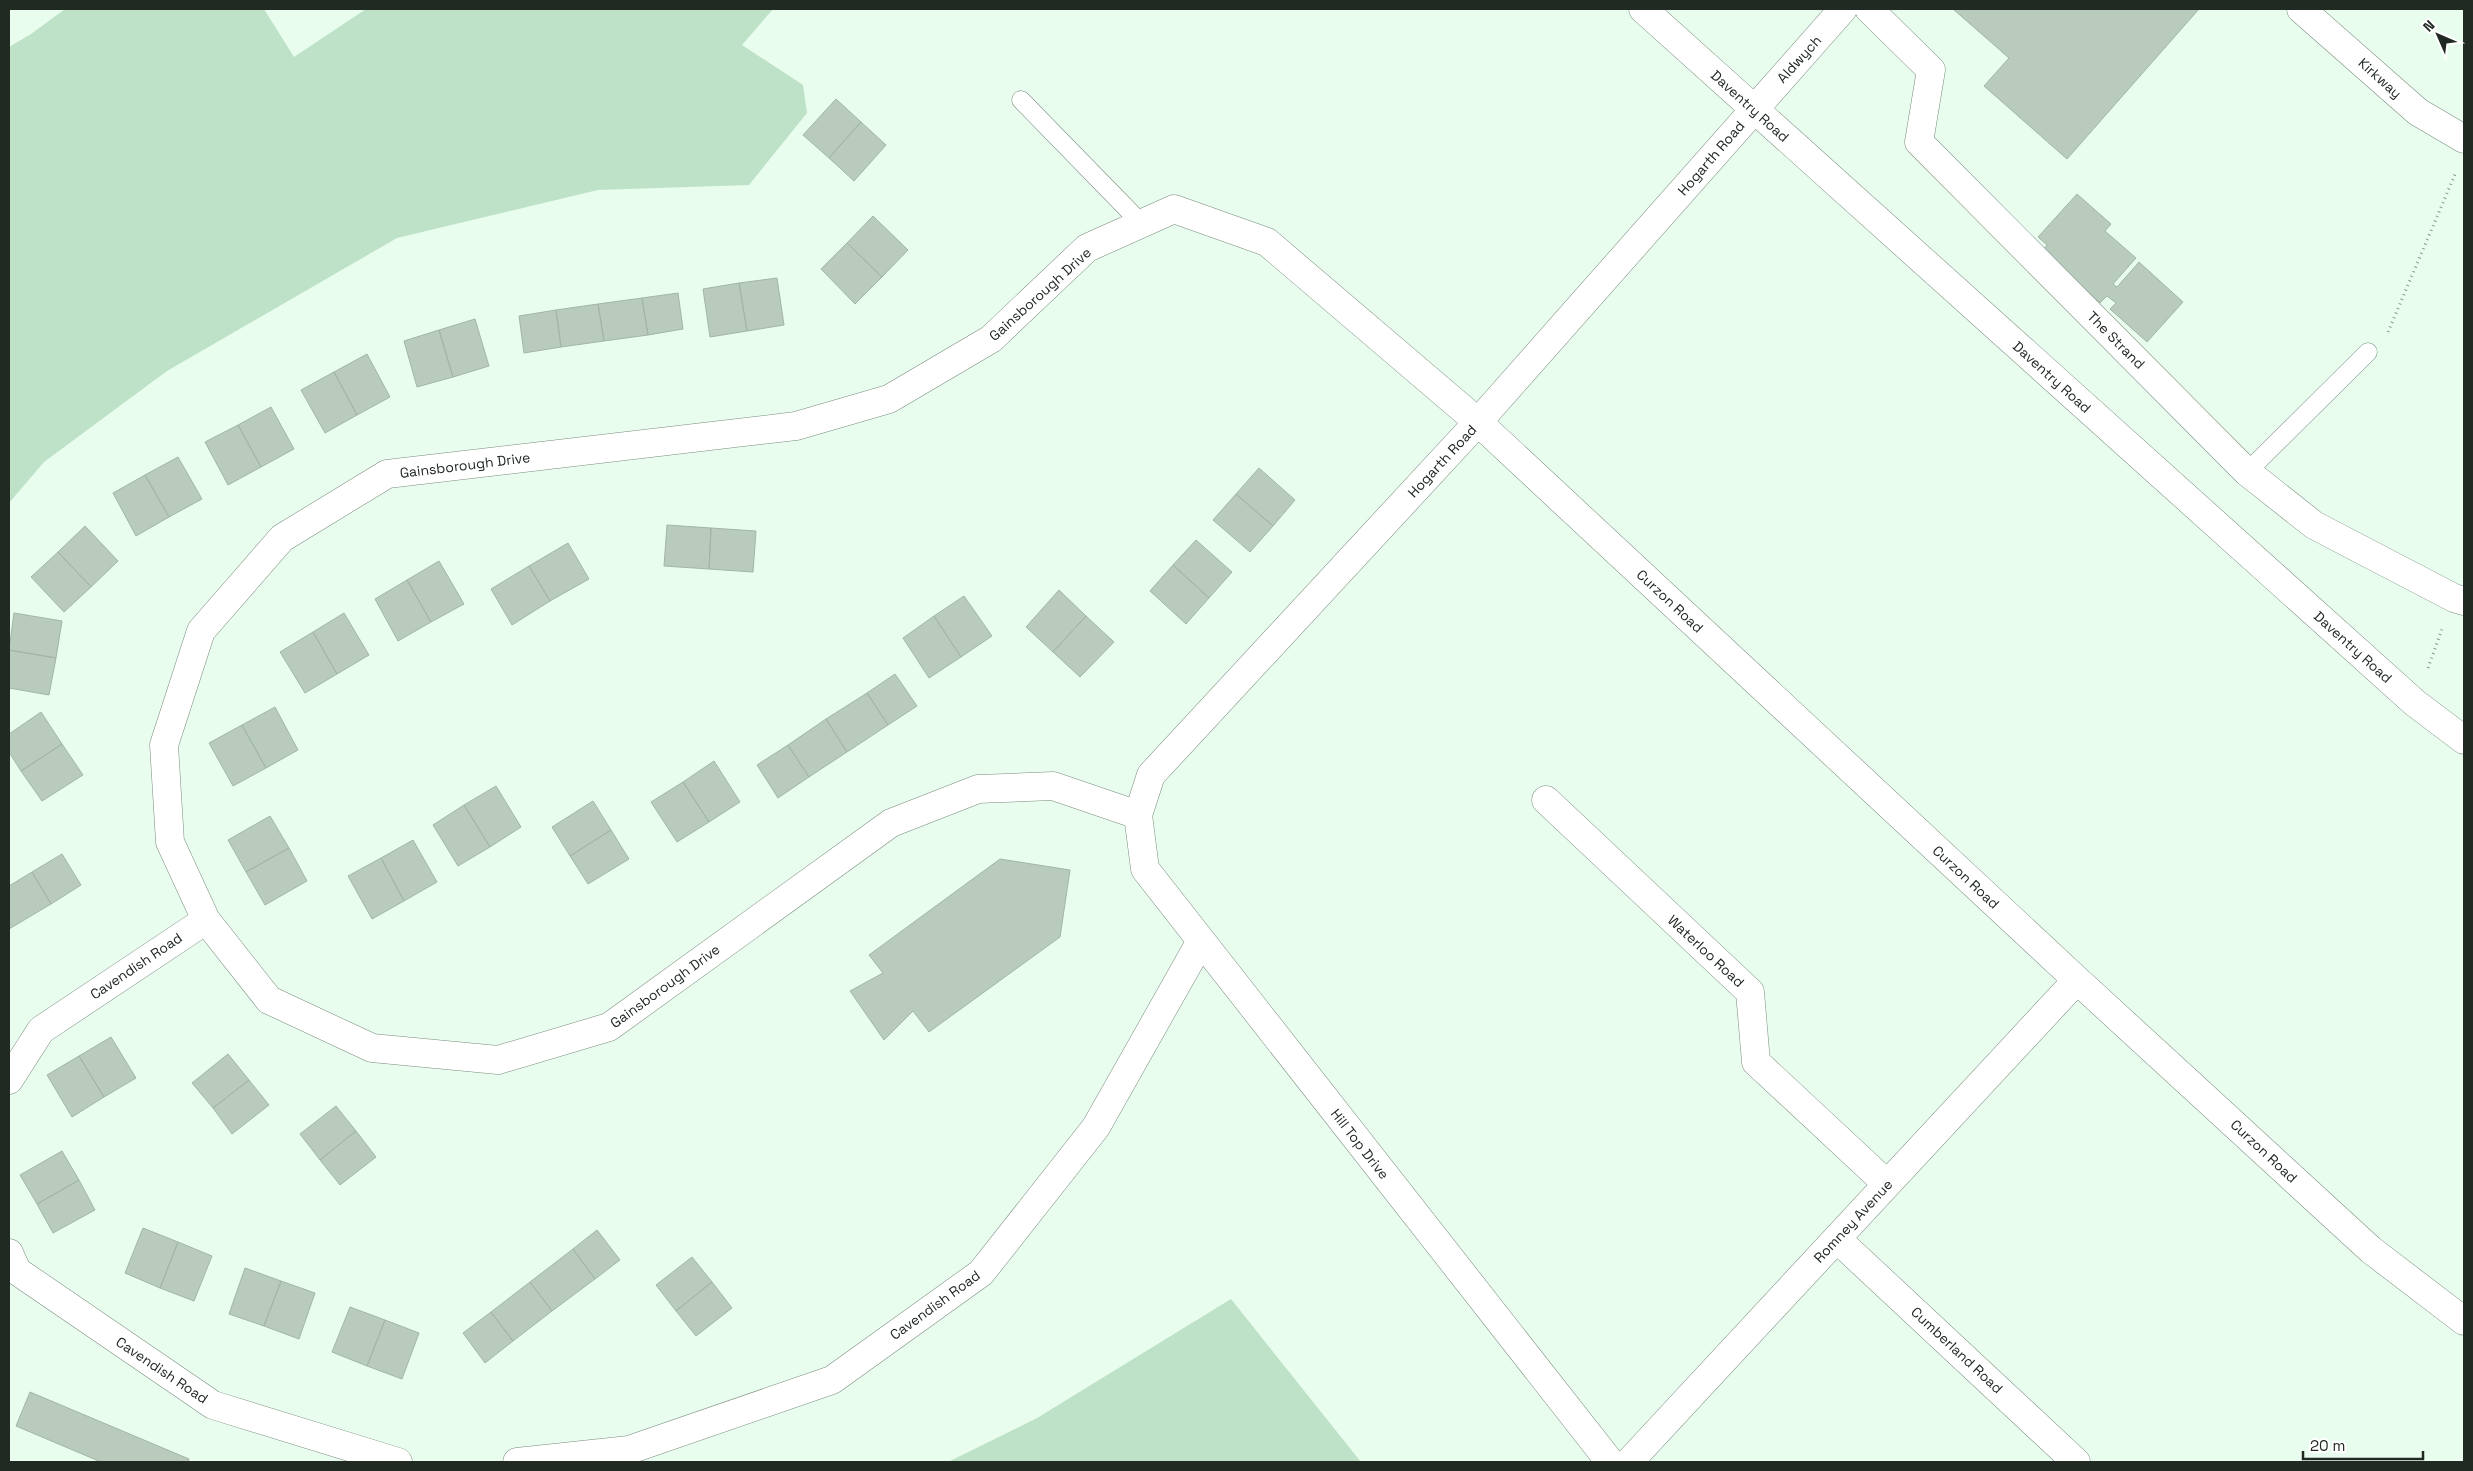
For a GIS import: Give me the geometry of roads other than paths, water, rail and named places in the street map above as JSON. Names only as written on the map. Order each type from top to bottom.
[{"type":"street","name":"Daventry Road","points":[[1643,9],[2416,703],[2464,740]]},
{"type":"street","name":"Aldwych","points":[[1754,110],[1843,9]]},
{"type":"street","name":"The Strand","points":[[1869,9],[1931,70],[1919,142],[2247,472],[2314,525],[2459,600]]},
{"type":"street","name":"Kirkway","points":[[2301,9],[2418,112],[2464,139]]},
{"type":"street","name":"Hogarth Road","points":[[1138,814],[1151,776],[1478,422],[1754,110]]},
{"type":"street","name":"Gainsborough Drive","points":[[1138,814],[1053,786],[978,789],[891,823],[609,1027],[498,1060],[372,1048],[269,1000],[206,920],[170,842],[164,745],[201,631],[282,538],[387,474],[796,426],[889,399],[991,339],[1087,248],[1174,209],[1267,242],[1478,422]]},
{"type":"street","name":"Curzon Road","points":[[1478,422],[2077,980],[2371,1250],[2464,1321]]},
{"type":"street","name":"Waterloo Road","points":[[1546,800],[1750,992],[1756,1062],[1887,1184]]},
{"type":"street","name":"Hill Top Drive","points":[[1138,814],[1145,869],[1610,1462]]},
{"type":"street","name":"Cavendish Road","points":[[9,1080],[41,1030],[206,920]]},
{"type":"street","name":"Cavendish Road","points":[[517,1462],[629,1450],[832,1380],[981,1273],[1096,1127],[1201,941]]},
{"type":"street","name":"Romney Avenue","points":[[1629,1462],[2077,980]]},
{"type":"street","name":"Cumberland Road","points":[[1837,1239],[2076,1462]]},
{"type":"street","name":"Cavendish Road","points":[[9,1253],[17,1271],[213,1405],[398,1462]]},
{"type":"lane","points":[[1021,100],[1142,224]]},
{"type":"lane","points":[[2247,472],[2368,352]]}]
